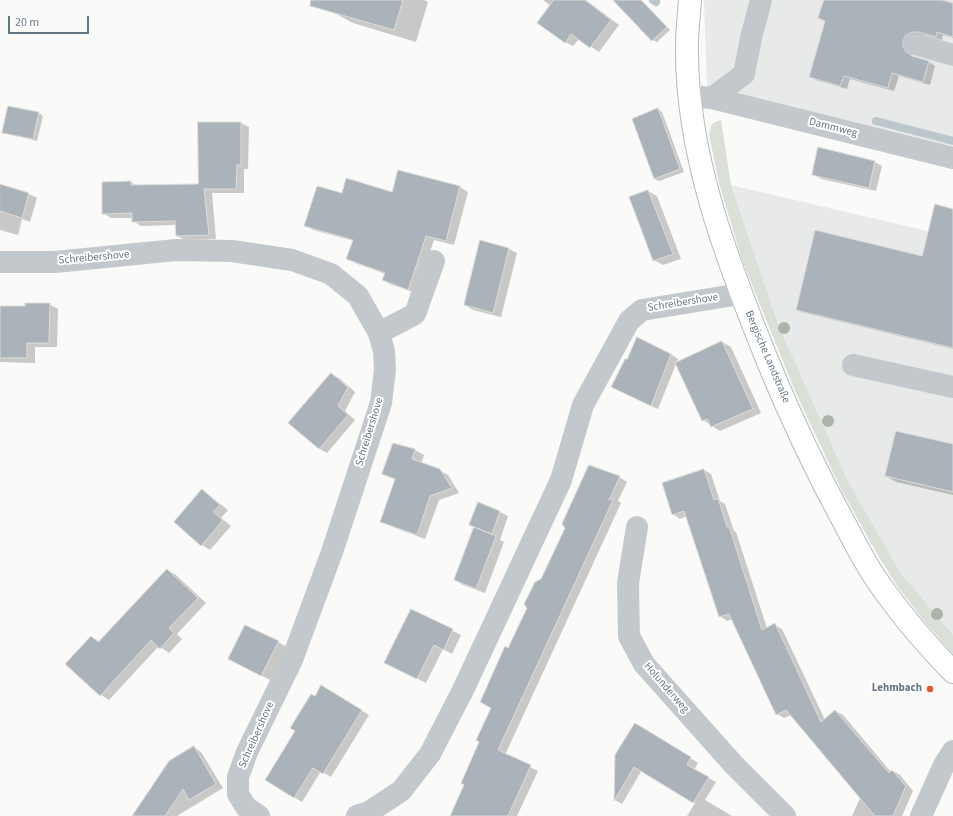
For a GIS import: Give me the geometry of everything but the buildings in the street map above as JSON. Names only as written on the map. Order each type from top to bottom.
[{"type":"main road","name":"Bergische Landstraße","points":[[690,0],[687,44],[689,94],[694,132],[703,176],[740,294],[782,395],[827,492],[865,561],[885,593],[914,630],[953,672]]},
{"type":"street","points":[[712,98],[744,74],[751,38],[761,0]]},
{"type":"street","points":[[915,44],[953,55]]},
{"type":"street","name":"Dammweg","points":[[689,94],[712,98],[953,158]]},
{"type":"street","name":"Schreibershove","points":[[0,262],[55,262],[176,250],[232,251],[292,260],[330,274],[358,296],[379,334],[384,351],[385,368],[381,403],[332,552],[292,660],[247,752],[238,777],[238,794],[246,807],[259,816]]},
{"type":"street","points":[[379,334],[415,314],[434,261]]},
{"type":"street","name":"Schreibershove","points":[[356,816],[369,812],[401,791],[430,754],[464,688],[562,480],[583,405],[628,321],[642,310],[740,294]]},
{"type":"street","points":[[853,365],[953,387]]},
{"type":"street","name":"Holunderweg","points":[[637,527],[628,583],[629,636],[644,664],[734,765],[785,816]]},
{"type":"street","points":[[921,816],[944,765],[953,751]]},
{"type":"shaded area","points":[[704,0],[953,0],[953,152],[707,88]]},
{"type":"shaded area","points":[[721,120],[731,185],[778,324],[848,482],[900,572],[953,635],[953,654],[924,621],[898,587],[877,554],[840,487],[795,391],[742,260],[719,183],[709,134],[712,124]]},
{"type":"shaded area","points":[[731,185],[953,237],[953,635],[900,572],[847,481],[778,324]]},
{"type":"waterway","name":"Lehmbach","points":[[876,121],[953,141]]},
{"type":"place","name":"Lehmbach","points":[[930,689]]}]
